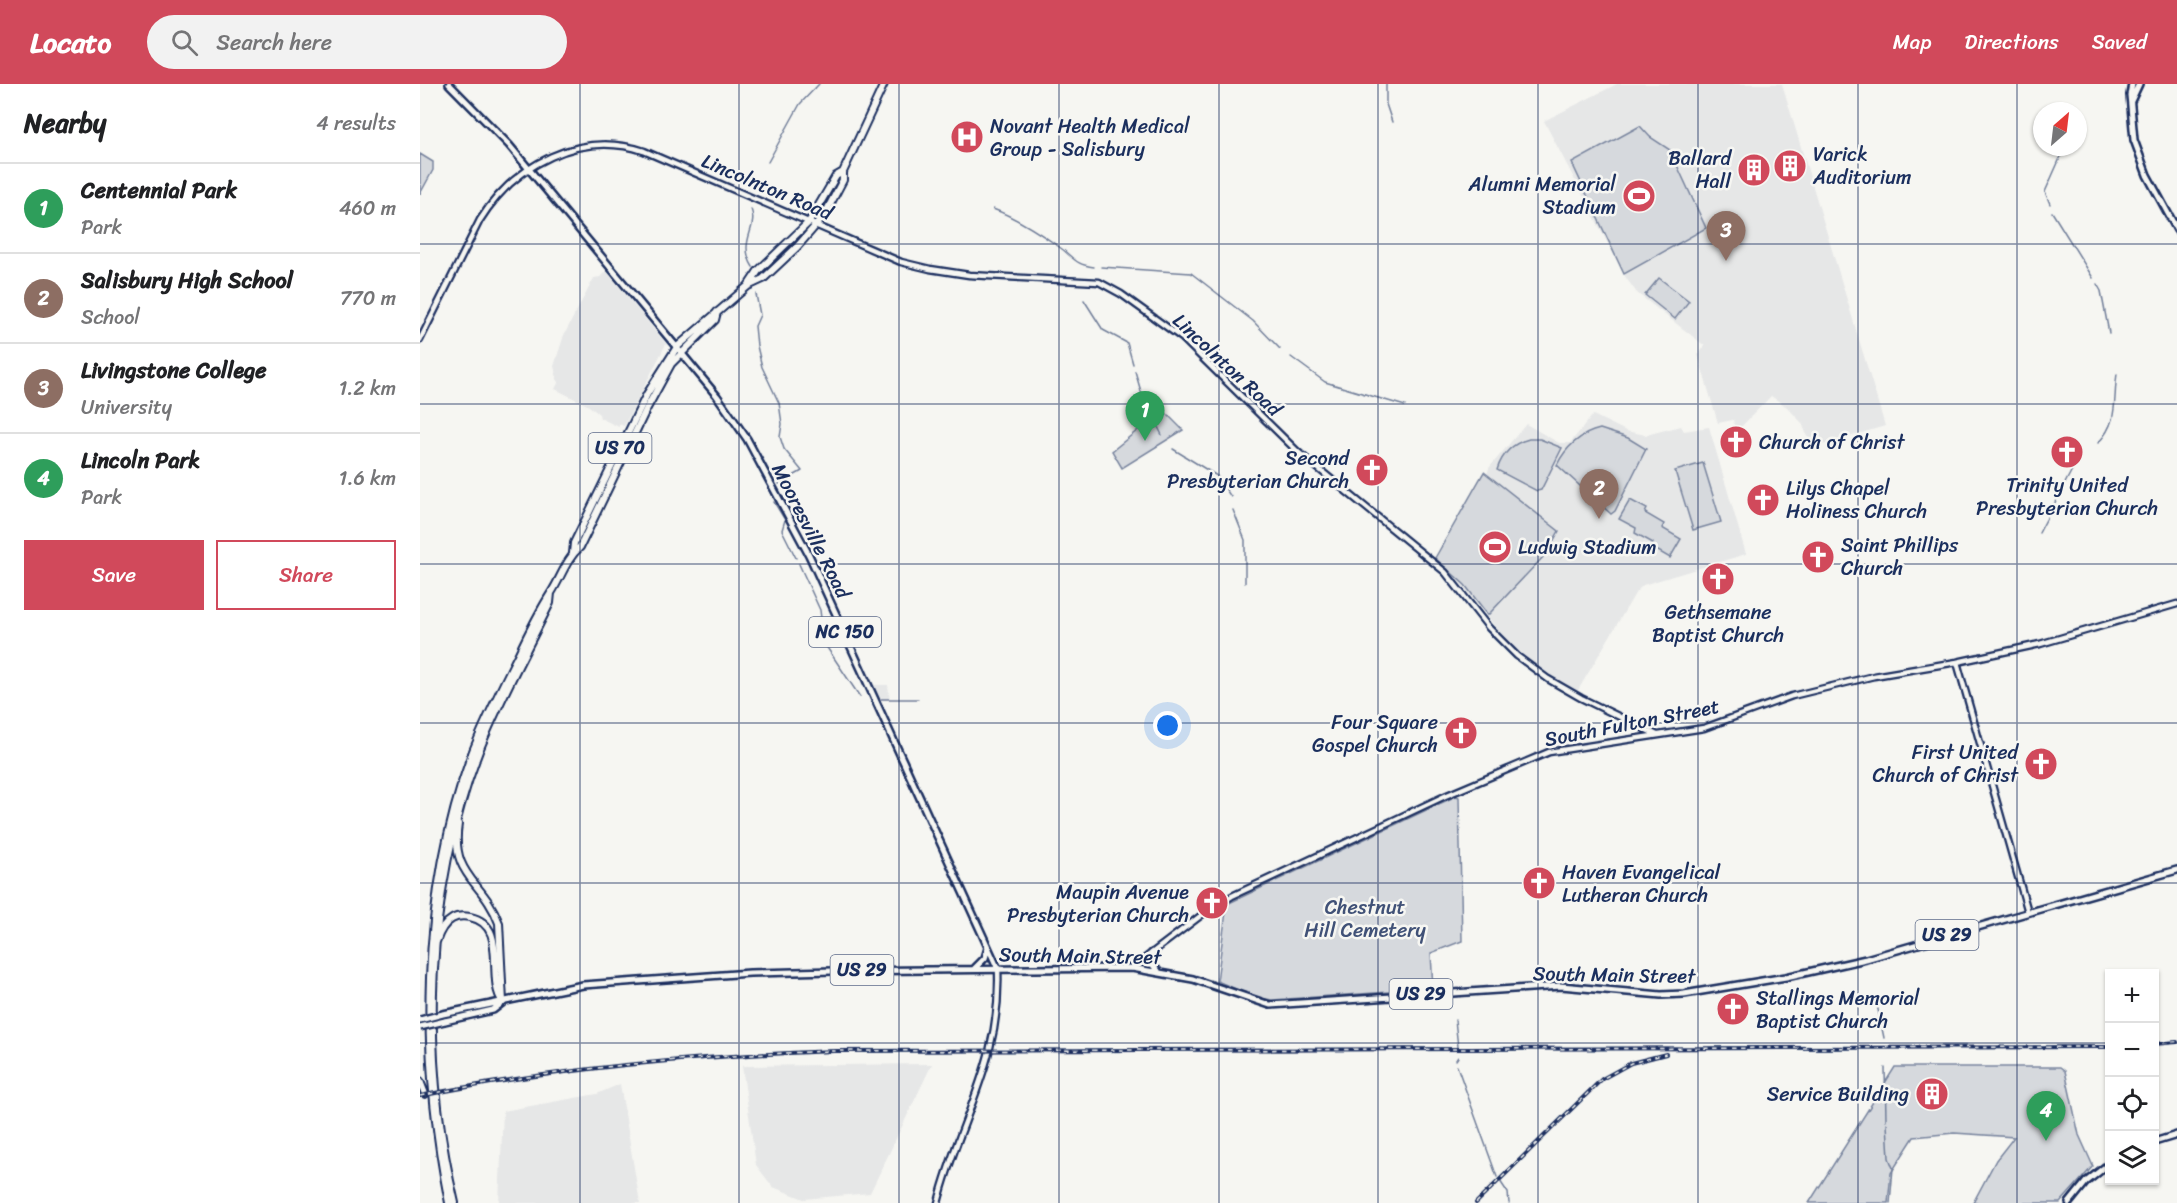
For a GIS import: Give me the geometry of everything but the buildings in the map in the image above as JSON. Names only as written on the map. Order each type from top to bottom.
[{"type":"highway","name":"US 70","points":[[421,1003],[427,987],[429,919],[438,868],[460,785],[485,722],[545,601],[573,553],[574,543],[647,394],[679,350],[717,312],[748,286],[763,279],[817,225],[843,180],[843,172],[884,84]]},
{"type":"highway","name":"US 70","points":[[748,286],[758,271],[809,222],[836,176],[843,172]]},
{"type":"highway","name":"US 70","points":[[503,1002],[499,923],[495,912],[461,867],[456,847],[458,823],[500,703],[550,603],[551,593]]},
{"type":"highway","points":[[438,1157],[425,1059],[427,987],[438,902],[450,841],[469,779],[500,703]]},
{"type":"highway","points":[[455,1203],[436,1112],[427,987],[440,930],[454,918],[474,918],[482,921],[493,938],[496,993],[503,1002]]},
{"type":"highway","points":[[420,1034],[421,1013]]},
{"type":"highway","points":[[420,1081],[449,1203]]},
{"type":"main road","name":"Mooresville Road","points":[[449,84],[484,117],[717,396],[747,439],[809,555],[998,969]]},
{"type":"main road","points":[[2132,84],[2131,127],[2138,153],[2177,230]]},
{"type":"main road","points":[[2131,101],[2139,84]]},
{"type":"main road","name":"South Main Street","points":[[420,1020],[493,1010],[503,1002],[583,985],[666,978],[807,971],[1132,969],[1193,978],[1270,1005],[1561,986],[1661,995],[1684,994],[1751,984],[1852,962],[2177,870]]},
{"type":"main road","points":[[974,969],[985,958],[988,946]]},
{"type":"main road","points":[[1152,953],[1152,964],[1158,972]]},
{"type":"main road","name":"South Main Street","points":[[420,1027],[444,1018]]},
{"type":"main road","points":[[2159,1141],[2177,1136]]},
{"type":"main road","points":[[2069,1203],[2105,1166]]},
{"type":"street","name":"Lincolnton Road","points":[[420,340],[486,210],[505,190],[552,156],[575,147],[607,143],[627,145],[902,262],[930,269],[969,274],[1098,282],[1115,290],[1182,339],[1298,452],[1445,572],[1489,628],[1516,656],[1548,680],[1658,735]]},
{"type":"street","name":"South Fulton Street","points":[[1132,969],[1203,914],[1232,896],[1491,775],[1549,752],[1704,728],[1792,696],[2040,644],[2177,604]]},
{"type":"street","points":[[1957,662],[2028,912]]},
{"type":"street","name":"Mooresville Road","points":[[938,1203],[992,1044],[999,990],[998,969]]},
{"type":"shaded area","points":[[1617,84],[1782,84],[1885,426],[1812,448],[1802,423],[1787,407],[1771,396],[1736,432],[1733,420],[1718,423],[1698,355],[1705,346],[1637,293],[1626,278],[1544,121]]},
{"type":"shaded area","points":[[606,271],[666,344],[624,426],[619,424],[619,427],[600,418],[599,414],[589,406],[555,389],[558,383],[554,366],[564,335],[594,278],[600,277]]},
{"type":"shaded area","points":[[1593,415],[1626,431],[1646,435],[1681,426],[1684,431],[1709,427],[1746,554],[1643,585],[1636,592],[1577,692],[1553,678],[1509,644],[1462,585],[1437,559],[1484,485],[1489,468],[1526,424],[1559,443],[1570,443]]},
{"type":"shaded area","points":[[874,685],[888,685],[890,700],[881,700]]},
{"type":"shaded area","points":[[932,1064],[870,1193],[804,1199],[773,1187],[756,1165],[742,1066]]},
{"type":"shaded area","points":[[620,1084],[640,1203],[499,1203],[503,1111],[597,1094]]},
{"type":"green space","name":"Alumni Memorial Stadium","points":[[1640,126],[1650,137],[1670,150],[1706,228],[1624,274],[1572,163]]},
{"type":"green space","points":[[420,154],[433,162],[433,170],[420,194]]},
{"type":"green space","points":[[1659,278],[1689,301],[1675,319],[1645,295]]},
{"type":"green space","points":[[1163,410],[1183,430],[1122,468],[1112,451]]},
{"type":"green space","points":[[1600,429],[1628,438],[1646,449],[1615,511],[1611,514],[1557,465],[1574,442]]},
{"type":"green space","points":[[1529,439],[1540,439],[1562,448],[1541,490],[1537,491],[1497,470],[1509,450]]},
{"type":"green space","points":[[1703,463],[1721,522],[1693,530],[1675,471]]},
{"type":"green space","name":"Ludwig Stadium","points":[[1484,472],[1559,531],[1546,554],[1488,615],[1465,585],[1435,558]]},
{"type":"green space","points":[[1630,500],[1647,509],[1645,513],[1664,524],[1662,528],[1681,539],[1670,558],[1653,548],[1653,543],[1635,533],[1636,528],[1619,519]]},
{"type":"green space","name":"Chestnut Hill Cemetery","points":[[1456,796],[1459,797],[1462,941],[1431,953],[1433,989],[1272,1000],[1255,997],[1217,981],[1227,904]]},
{"type":"green space","points":[[1895,1067],[2060,1067],[2065,1071],[2079,1135],[2093,1166],[2060,1203],[1973,1203],[1996,1160],[2014,1137],[1954,1133],[1914,1137],[1891,1173],[1888,1203],[1809,1203]]},
{"type":"waterway","points":[[768,162],[800,104],[819,84]]},
{"type":"waterway","points":[[1386,84],[1386,104],[1392,122]]},
{"type":"waterway","points":[[2050,204],[2045,192],[2061,156]]},
{"type":"waterway","points":[[751,209],[753,216],[747,250],[753,267]]},
{"type":"waterway","points":[[993,209],[1034,230],[1078,262],[1094,267]]},
{"type":"waterway","points":[[2052,212],[2093,278]]},
{"type":"waterway","points":[[1101,267],[1191,273],[1253,321],[1280,349]]},
{"type":"waterway","points":[[2097,284],[2101,291],[2109,333]]},
{"type":"waterway","points":[[756,294],[760,315],[755,326],[757,346],[762,367],[779,403],[782,424],[780,437],[784,449],[802,471],[779,484]]},
{"type":"waterway","points":[[1084,300],[1103,330],[1127,343],[1133,364]]},
{"type":"waterway","points":[[1291,357],[1325,382],[1405,406]]},
{"type":"waterway","points":[[1135,371],[1142,395],[1162,435]]},
{"type":"waterway","points":[[2098,443],[2105,435],[2112,419],[2117,374]]},
{"type":"waterway","points":[[1173,449],[1217,476],[1231,497]]},
{"type":"waterway","points":[[2039,533],[2073,468]]},
{"type":"waterway","points":[[774,502],[785,520],[782,530],[796,558]]},
{"type":"waterway","points":[[1233,510],[1245,540],[1245,583]]},
{"type":"waterway","points":[[799,564],[820,610],[824,643],[860,697]]},
{"type":"waterway","points":[[881,699],[918,699]]},
{"type":"waterway","points":[[1876,1000],[1884,1038]]},
{"type":"waterway","points":[[1455,1020],[1458,1047]]},
{"type":"waterway","points":[[1457,1066],[1497,1177]]},
{"type":"waterway","points":[[1885,1068],[1886,1120]]},
{"type":"waterway","points":[[1887,1124],[1889,1158],[1893,1168],[1890,1203]]},
{"type":"waterway","points":[[1500,1181],[1508,1193],[1509,1203]]},
{"type":"railway","points":[[2159,1044],[2177,1042]]},
{"type":"railway","points":[[420,1096],[523,1078],[626,1065],[730,1056],[834,1051],[2105,1047]]},
{"type":"railway","points":[[1476,1203],[1602,1079],[1631,1063],[1666,1054]]},
{"type":"place","name":"Novant Health Medical Group - Salisbury","points":[[967,137]]},
{"type":"place","name":"Varick Auditorium","points":[[1790,166]]},
{"type":"place","name":"Ballard Hall","points":[[1754,170]]},
{"type":"place","name":"Alumni Memorial Stadium","points":[[1639,196]]},
{"type":"place","name":"Livingstone College","points":[[1726,261]]},
{"type":"place","name":"Centennial Park","points":[[1145,441]]},
{"type":"place","name":"Church of Christ","points":[[1736,442]]},
{"type":"place","name":"Trinity United Presbyterian Church","points":[[2067,452]]},
{"type":"place","name":"Second Presbyterian Church","points":[[1372,470]]},
{"type":"place","name":"Lilys Chapel Holiness Church","points":[[1763,500]]},
{"type":"place","name":"Salisbury High School","points":[[1599,519]]},
{"type":"place","name":"Ludwig Stadium","points":[[1495,547]]},
{"type":"place","name":"Saint Phillips Church","points":[[1818,557]]},
{"type":"place","name":"Gethsemane Baptist Church","points":[[1718,579]]},
{"type":"place","name":"Four Square Gospel Church","points":[[1461,733]]},
{"type":"place","name":"First United Church of Christ","points":[[2041,764]]},
{"type":"place","name":"Haven Evangelical Lutheran Church","points":[[1539,883]]},
{"type":"place","name":"Maupin Avenue Presbyterian Church","points":[[1212,903]]},
{"type":"place","name":"Stallings Memorial Baptist Church","points":[[1733,1009]]},
{"type":"place","name":"Service Building","points":[[1932,1094]]},
{"type":"place","name":"Lincoln Park","points":[[2046,1141]]}]
